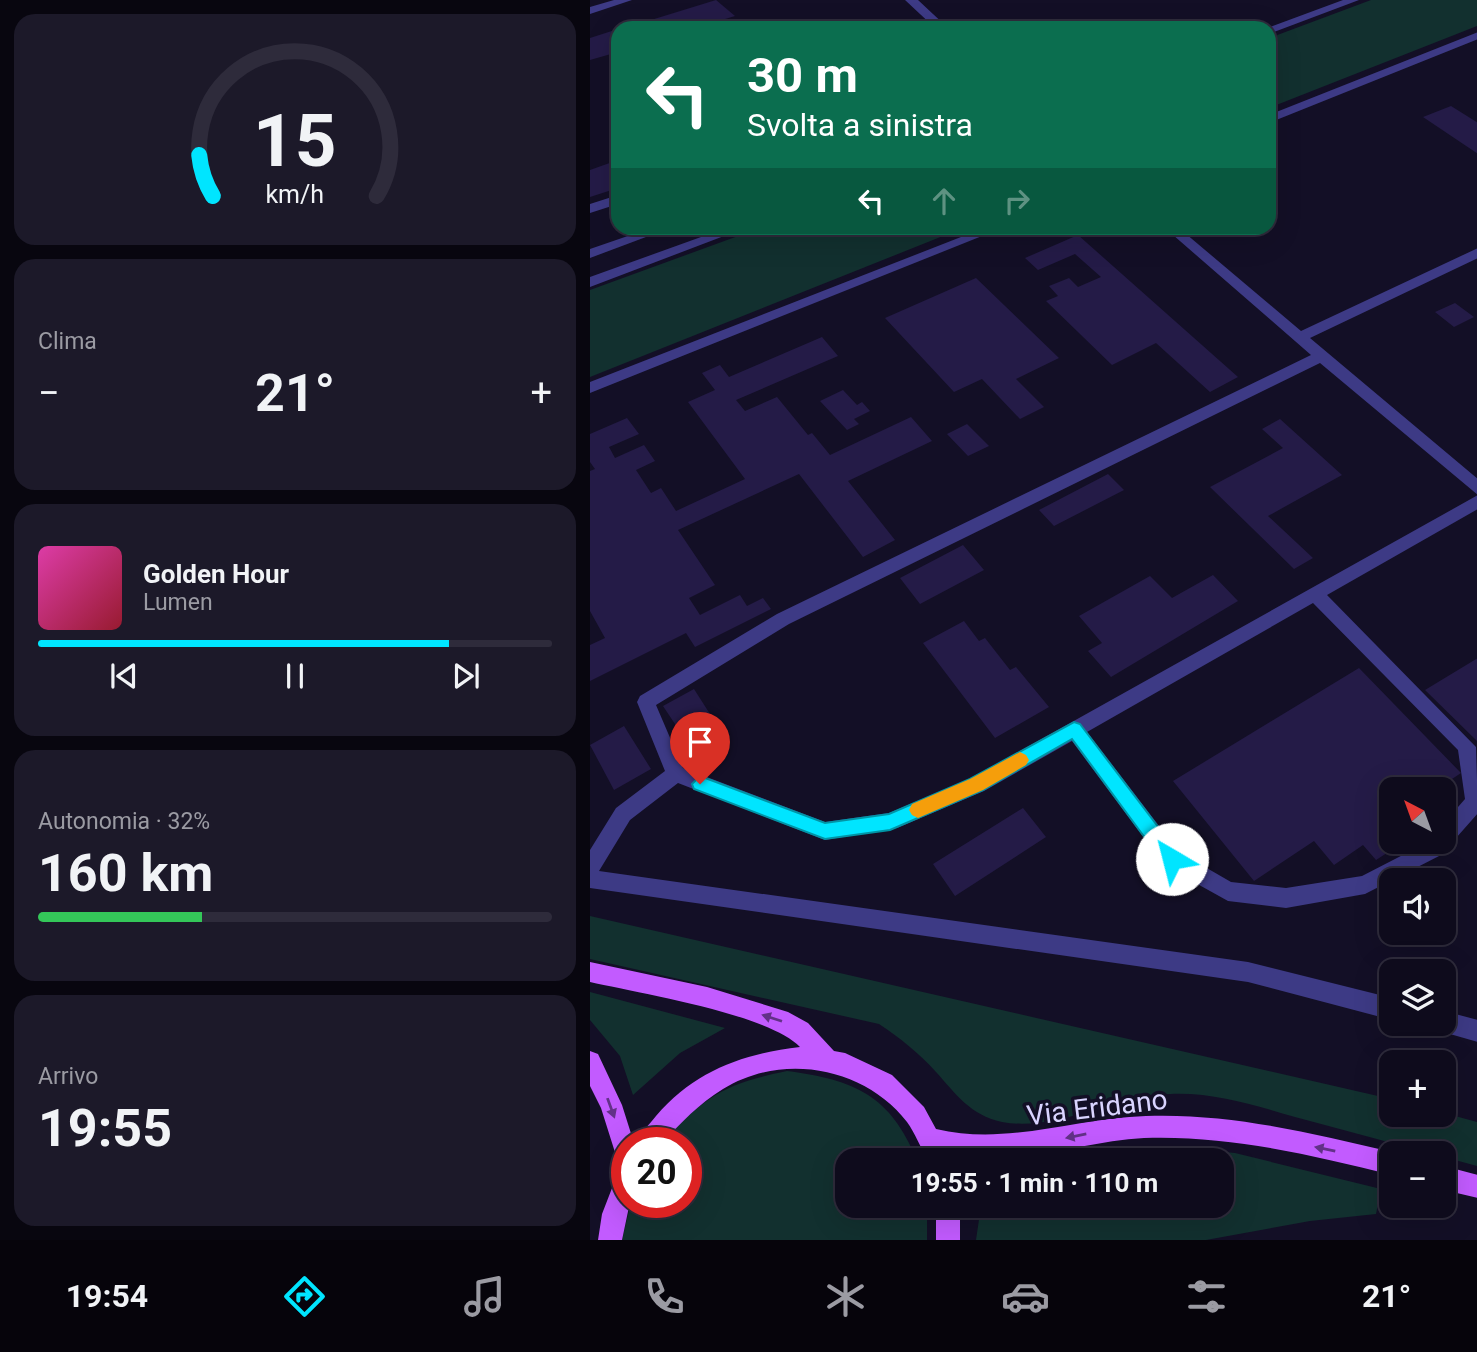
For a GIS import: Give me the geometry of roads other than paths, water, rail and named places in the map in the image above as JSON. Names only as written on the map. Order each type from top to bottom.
[{"type":"main road","name":"Via Eridano","points":[[590,972],[707,998],[780,1020],[800,1031],[826,1058]]},
{"type":"main road","name":"Via Eridano","points":[[658,1127],[696,1091],[738,1068],[782,1056],[826,1058],[869,1073],[905,1100],[935,1148]]},
{"type":"main road","points":[[590,1062],[611,1105],[618,1127]]},
{"type":"main road","name":"Via Eridano","points":[[944,1148],[1021,1146],[1110,1129],[1169,1126],[1242,1133],[1379,1161]]},
{"type":"main road","points":[[1456,1181],[1477,1187]]},
{"type":"main road","points":[[610,1240],[613,1218]]},
{"type":"main road","points":[[948,1218],[948,1240]]},
{"type":"lane","points":[[590,11],[626,0]]},
{"type":"lane","points":[[911,0],[934,21]]},
{"type":"lane","points":[[1276,28],[1353,0]]},
{"type":"lane","points":[[1276,115],[1477,35]]},
{"type":"lane","points":[[590,209],[611,202]]},
{"type":"lane","points":[[590,254],[644,235]]},
{"type":"lane","points":[[590,282],[719,235]]},
{"type":"lane","points":[[590,388],[977,235]]},
{"type":"lane","points":[[1179,235],[1477,489]]},
{"type":"lane","points":[[1300,337],[1477,252]]},
{"type":"lane","points":[[1322,356],[783,619],[646,702],[676,774],[825,831],[890,822],[977,785],[1477,501]]},
{"type":"lane","points":[[1314,593],[1467,747],[1475,802],[1456,823]]},
{"type":"lane","points":[[1074,729],[1172,859],[1228,891],[1286,898],[1365,885],[1424,854]]},
{"type":"lane","points":[[590,868],[623,814],[676,774]]},
{"type":"lane","points":[[590,879],[1248,972],[1379,1006]]},
{"type":"lane","points":[[1456,1025],[1477,1031]]}]
